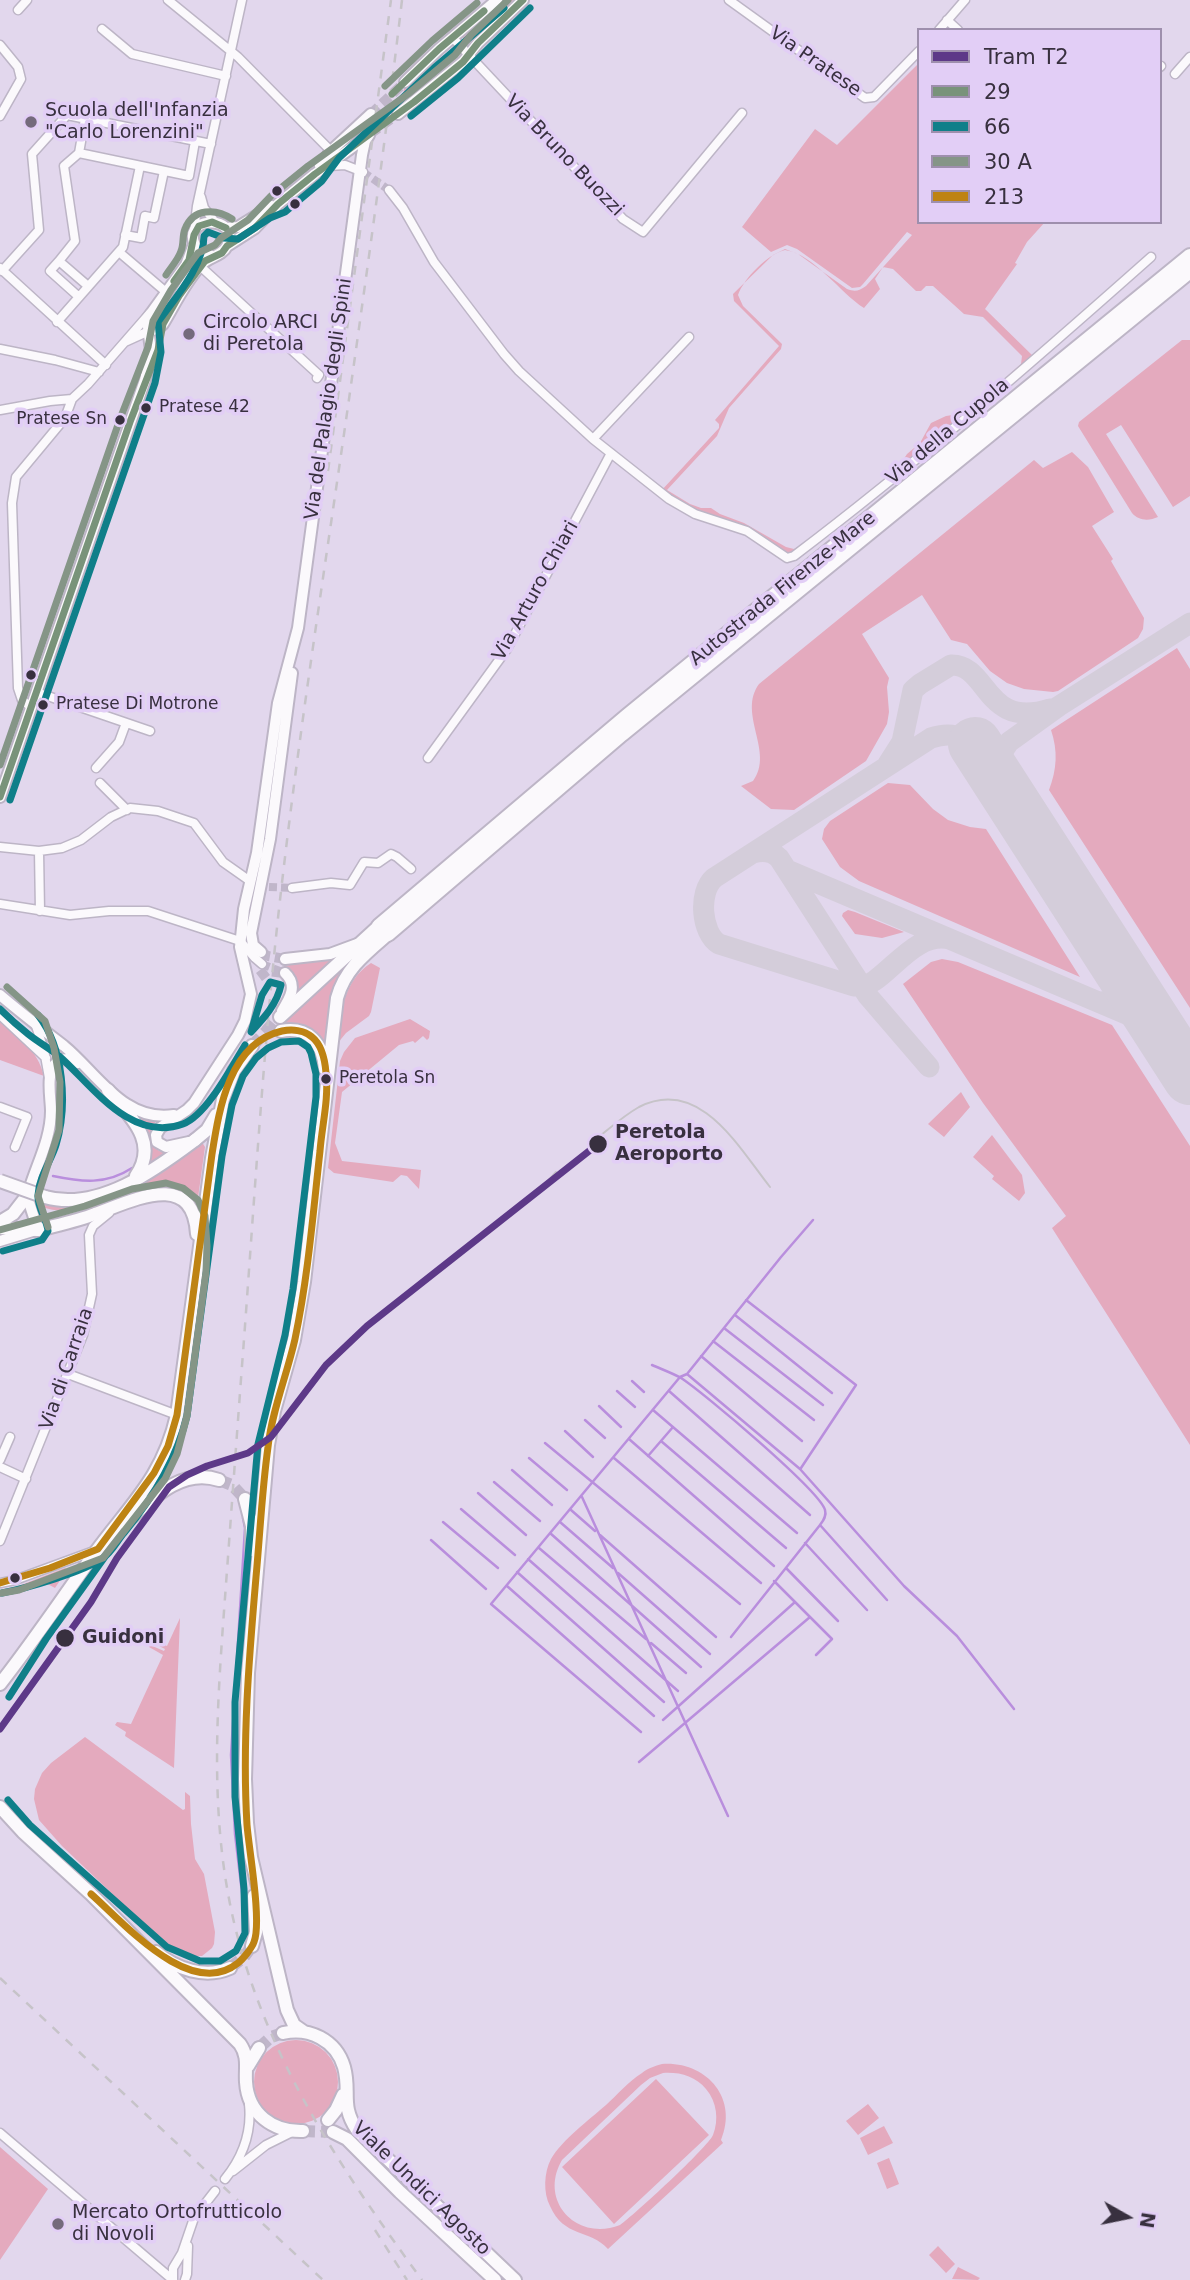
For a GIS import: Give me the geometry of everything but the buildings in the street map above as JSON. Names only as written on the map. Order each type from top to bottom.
[{"type":"highway","name":"Autostrada Firenze-Mare","points":[[383,930],[627,716],[1190,256]]},
{"type":"highway","name":"Autostrada Firenze-Mare","points":[[383,930],[1190,271]]},
{"type":"main road","points":[[405,82],[497,0]]},
{"type":"main road","points":[[398,114],[468,56],[523,0]]},
{"type":"main road","points":[[149,331],[163,324],[200,266],[255,228],[371,114]]},
{"type":"main road","name":"Via del Palagio degli Spini","points":[[195,1140],[169,1147],[161,1146],[155,1137],[158,1130],[194,1103],[238,1035],[245,1021],[251,994],[244,909],[260,884],[269,848],[362,171],[362,151],[370,135],[344,154]]},
{"type":"main road","points":[[323,163],[344,154]]},
{"type":"main road","points":[[0,797],[145,380],[151,351],[147,324],[150,313],[190,257],[194,238],[201,224],[215,222],[226,228],[238,228],[265,209],[278,204]]},
{"type":"main road","points":[[226,228],[229,237],[227,246]]},
{"type":"main road","points":[[194,238],[200,252],[212,256]]},
{"type":"main road","name":"Via del Palagio degli Spini","points":[[260,884],[260,836],[278,704],[298,628]]},
{"type":"main road","points":[[285,959],[330,954],[383,930]]},
{"type":"main road","points":[[248,1673],[268,1445],[299,1312],[336,1004],[342,983],[383,930]]},
{"type":"main road","points":[[245,938],[253,945],[259,958]]},
{"type":"main road","points":[[281,1020],[359,943]]},
{"type":"main road","points":[[281,1020],[292,989],[292,982],[285,973]]},
{"type":"main road","points":[[251,994],[259,977]]},
{"type":"main road","points":[[0,995],[64,1046],[108,1090],[135,1125],[146,1149],[144,1162],[134,1179]]},
{"type":"main road","points":[[281,1020],[318,1043],[324,1062],[327,1090]]},
{"type":"main road","points":[[0,1181],[65,1201],[102,1195],[134,1179],[195,1140],[210,1126],[234,1071],[253,1046]]},
{"type":"main road","points":[[0,1222],[13,1214],[28,1191],[50,1128],[50,1084],[53,1068],[58,1061],[66,1059],[81,1064]]},
{"type":"main road","points":[[108,1090],[145,1114],[160,1117],[179,1115]]},
{"type":"main road","points":[[0,1691],[164,1458],[177,1415],[212,1158],[223,1099]]},
{"type":"main road","points":[[28,1191],[38,1230]]},
{"type":"main road","points":[[0,1228],[38,1230],[165,1193],[184,1201],[195,1219],[196,1271]]},
{"type":"main road","points":[[97,1550],[132,1517],[176,1482],[194,1476],[219,1480]]},
{"type":"main road","points":[[245,1499],[253,1539],[245,1751],[247,1824],[256,1928],[251,1947]]},
{"type":"main road","points":[[0,1684],[20,1659]]},
{"type":"main road","points":[[0,1807],[23,1832],[161,1956],[200,1973],[219,1972],[230,1968]]},
{"type":"main road","points":[[0,1817],[23,1832]]},
{"type":"main road","points":[[251,1857],[287,2010],[294,2025],[304,2032]]},
{"type":"main road","points":[[98,1901],[240,2044],[247,2057],[248,2095],[257,2112],[267,2122],[281,2129],[298,2131]]},
{"type":"main road","points":[[283,2033],[304,2032]]},
{"type":"main road","name":"Viale Undici Agosto","points":[[304,2032],[320,2037],[333,2048],[344,2067],[349,2118],[357,2130],[516,2280]]},
{"type":"main road","points":[[246,2076],[250,2062],[259,2048]]},
{"type":"main road","name":"Viale Undici Agosto","points":[[345,2088],[330,2126],[495,2280]]},
{"type":"street","points":[[18,10],[27,0]]},
{"type":"street","points":[[168,0],[231,52],[323,163],[342,164],[362,171]]},
{"type":"street","points":[[194,238],[197,206],[242,0]]},
{"type":"street","name":"Via Pratese","points":[[729,0],[865,98],[874,97],[917,53]]},
{"type":"street","points":[[941,28],[965,0]]},
{"type":"street","points":[[947,20],[956,28]]},
{"type":"street","points":[[102,29],[132,54],[226,76]]},
{"type":"street","points":[[453,38],[468,56]]},
{"type":"street","points":[[0,46],[18,66],[21,76],[0,116]]},
{"type":"street","name":"Via Bruno Buozzi","points":[[468,56],[623,219],[643,232],[742,113]]},
{"type":"street","points":[[1175,74],[1190,57]]},
{"type":"street","points":[[106,365],[1,270],[39,230],[32,154],[67,115],[211,144]]},
{"type":"street","points":[[79,296],[50,271],[75,241],[64,166],[79,153],[85,119]]},
{"type":"street","points":[[79,153],[189,176],[195,141]]},
{"type":"street","points":[[344,154],[348,153],[355,158],[362,171]]},
{"type":"street","points":[[57,322],[123,247],[140,166]]},
{"type":"street","points":[[125,235],[141,238],[145,216],[155,218],[164,171]]},
{"type":"street","points":[[201,190],[202,205],[215,222]]},
{"type":"street","name":"Via della Cupola","points":[[389,190],[403,208],[434,262],[504,354],[593,439],[668,499],[686,510],[747,531],[791,558],[1042,354],[1151,257]]},
{"type":"street","points":[[119,252],[166,292]]},
{"type":"street","points":[[58,261],[89,286]]},
{"type":"street","points":[[200,266],[320,375],[317,378]]},
{"type":"street","points":[[31,707],[22,700],[18,688],[12,503],[16,477],[65,418],[72,399],[106,365],[150,313]]},
{"type":"street","points":[[122,344],[149,331]]},
{"type":"street","points":[[593,439],[690,337]]},
{"type":"street","points":[[0,349],[99,372]]},
{"type":"street","points":[[0,410],[72,399]]},
{"type":"street","name":"Via Arturo Chiari","points":[[428,758],[507,649],[611,453]]},
{"type":"street","points":[[36,692],[150,731]]},
{"type":"street","points":[[96,768],[119,742],[126,723]]},
{"type":"street","points":[[100,783],[127,810]]},
{"type":"street","points":[[0,847],[39,851],[62,848],[81,840],[111,817],[131,808],[158,811],[191,821],[223,862],[260,884]]},
{"type":"street","points":[[39,851],[40,911]]},
{"type":"street","points":[[292,888],[331,883],[350,885],[364,862],[378,863],[391,854],[411,869]]},
{"type":"street","points":[[0,904],[70,915],[148,911],[245,938]]},
{"type":"street","points":[[0,1015],[46,1058]]},
{"type":"street","points":[[36,1026],[46,1058],[50,1084]]},
{"type":"street","points":[[0,1107],[27,1117],[15,1147]]},
{"type":"street","name":"Via di Carraia","points":[[0,1541],[83,1335],[92,1300],[89,1235],[98,1221],[122,1204]]},
{"type":"street","points":[[0,1241],[38,1230]]},
{"type":"street","points":[[68,1374],[177,1415]]},
{"type":"street","name":"Via di Carraia","points":[[0,1460],[10,1437]]},
{"type":"street","points":[[0,1467],[26,1479]]},
{"type":"street","points":[[0,1583],[97,1550]]},
{"type":"street","points":[[248,2095],[248,2129],[244,2146],[226,2177],[266,2145],[298,2131]]},
{"type":"street","points":[[0,2133],[173,2280]]},
{"type":"street","points":[[173,2280],[172,2272],[191,2226],[200,2207],[215,2190]]},
{"type":"street","points":[[185,2280],[191,2226]]},
{"type":"street","points":[[153,2263],[165,2264],[179,2257]]},
{"type":"street","points":[[187,2267],[191,2280]]},
{"type":"shaded area","points":[[502,0],[515,0],[470,44],[463,43],[463,34]]},
{"type":"shaded area","points":[[428,65],[428,70],[437,76],[402,103],[404,89]]},
{"type":"shaded area","points":[[917,65],[917,224],[1043,224],[1027,242],[1015,263],[1017,264],[985,309],[1033,356],[1006,382],[896,471],[907,454],[920,443],[931,423],[946,416],[966,413],[1021,364],[1022,356],[983,317],[964,314],[933,286],[916,291],[893,269],[883,267],[912,235],[907,232],[863,284],[852,288],[797,249],[787,245],[771,252],[742,227],[815,129],[837,145]]},
{"type":"shaded area","points":[[883,268],[875,279],[880,289],[864,308],[823,272],[847,289],[857,290],[866,286]]},
{"type":"shaded area","points":[[745,283],[738,295],[743,306],[782,344],[781,349],[729,408],[717,436],[667,490],[690,504],[711,508],[794,549],[893,474],[797,551],[785,553],[759,535],[689,508],[661,491],[719,428],[715,420],[779,346],[734,301],[733,294]]},
{"type":"shaded area","points":[[1182,340],[1190,340],[1190,496],[1173,507],[1121,425],[1106,434],[1158,517],[1141,519],[1132,513],[1078,426],[1079,422]]},
{"type":"shaded area","points":[[1072,452],[1088,467],[1114,512],[1092,526],[1144,618],[1143,629],[1138,638],[1058,691],[1024,689],[1007,683],[990,671],[967,644],[951,640],[922,595],[862,634],[889,678],[887,724],[866,761],[794,810],[771,809],[741,786],[753,781],[759,770],[759,745],[752,708],[753,696],[759,684],[1034,460],[1043,468]]},
{"type":"shaded area","points":[[1177,648],[1190,669],[1190,1008],[1049,790],[1056,760],[1051,730]]},
{"type":"shaded area","points":[[888,783],[910,785],[948,820],[986,829],[1080,977],[859,881],[840,867],[822,839],[824,829],[830,821]]},
{"type":"shaded area","points":[[848,910],[904,932],[882,938],[855,934],[842,916]]},
{"type":"shaded area","points":[[336,956],[296,993],[295,978],[283,969],[284,966]]},
{"type":"shaded area","points":[[942,959],[958,962],[1112,1025],[1190,1146],[1190,1445],[1052,1228],[1066,1216],[983,1103],[903,984],[931,962]]},
{"type":"shaded area","points":[[371,963],[380,968],[371,1012],[337,1044],[342,1010],[349,989],[354,979]]},
{"type":"shaded area","points":[[337,969],[340,970],[328,1018],[325,1047],[281,1025]]},
{"type":"shaded area","points":[[410,1019],[430,1031],[429,1038],[427,1040],[423,1036],[415,1043],[413,1041],[399,1045],[342,1092],[335,1143],[342,1161],[421,1170],[419,1189],[407,1176],[401,1175],[393,1182],[334,1173],[328,1168],[340,1061],[344,1052],[355,1038]]},
{"type":"shaded area","points":[[0,1020],[32,1051],[44,1076],[0,1060]]},
{"type":"shaded area","points":[[961,1092],[970,1107],[944,1137],[928,1124]]},
{"type":"shaded area","points":[[138,1118],[156,1121],[151,1130],[152,1144],[159,1151],[170,1153],[147,1169]]},
{"type":"shaded area","points":[[992,1135],[1022,1175],[1025,1193],[1019,1201],[992,1179],[994,1176],[973,1157]]},
{"type":"shaded area","points":[[202,1142],[205,1147],[197,1205],[175,1188],[165,1186],[156,1186],[108,1205],[91,1208],[61,1211],[37,1204],[36,1200],[67,1206],[81,1205],[106,1198]]},
{"type":"shaded area","points":[[65,1568],[67,1570],[55,1588],[42,1581],[0,1597],[0,1593]]},
{"type":"shaded area","points":[[180,1618],[174,1768],[125,1736],[126,1732],[115,1725],[117,1722],[131,1724],[163,1655],[149,1647],[150,1645],[164,1651],[165,1649],[151,1642],[152,1639],[167,1646]]},
{"type":"shaded area","points":[[85,1737],[183,1810],[185,1792],[190,1796],[195,1859],[204,1874],[215,1932],[212,1948],[202,1956],[192,1956],[165,1944],[62,1846],[39,1820],[34,1799],[42,1773]]},
{"type":"shaded area","points":[[296,2040],[312,2043],[326,2052],[335,2066],[338,2082],[335,2098],[326,2112],[312,2121],[296,2124],[280,2121],[266,2112],[257,2098],[254,2082],[257,2066],[266,2052],[280,2043]]},
{"type":"shaded area","points":[[662,2064],[692,2069],[715,2085],[726,2110],[721,2140],[723,2143],[608,2249],[593,2238],[562,2223],[556,2216],[546,2195],[547,2170],[556,2152],[576,2130],[632,2080]],"holes":[[[669,2073],[692,2078],[710,2094],[716,2111],[713,2135],[685,2166],[620,2225],[604,2229],[589,2228],[576,2223],[558,2203],[555,2190],[556,2175],[562,2160],[641,2085],[650,2078]]]},
{"type":"shaded area","points":[[656,2079],[709,2135],[614,2224],[562,2167]]},
{"type":"shaded area","points":[[868,2104],[879,2118],[858,2135],[846,2121]]},
{"type":"shaded area","points":[[884,2126],[893,2143],[868,2155],[860,2138]]},
{"type":"shaded area","points":[[0,2147],[48,2189],[0,2260]]},
{"type":"shaded area","points":[[889,2158],[899,2184],[887,2189],[877,2163]]},
{"type":"shaded area","points":[[417,2193],[509,2280],[502,2280],[413,2196]]},
{"type":"shaded area","points":[[938,2246],[955,2264],[946,2273],[929,2255]]},
{"type":"shaded area","points":[[958,2267],[980,2278],[952,2279]]},
{"type":"waterway","points":[[53,1176],[94,1181],[113,1177],[132,1168]]},
{"type":"waterway","points":[[641,1732],[491,1604],[680,1377],[687,1374],[813,1220]]},
{"type":"waterway","points":[[746,1300],[856,1385],[801,1468]]},
{"type":"waterway","points":[[735,1315],[832,1393]]},
{"type":"waterway","points":[[724,1328],[823,1405]]},
{"type":"waterway","points":[[713,1341],[814,1420]]},
{"type":"waterway","points":[[701,1356],[802,1441]]},
{"type":"waterway","points":[[652,1365],[681,1378],[735,1421],[803,1483],[825,1510],[821,1523],[731,1637]]},
{"type":"waterway","points":[[687,1374],[800,1469],[904,1586],[957,1636],[1014,1709]]},
{"type":"waterway","points":[[632,1381],[644,1392]]},
{"type":"waterway","points":[[617,1391],[635,1407]]},
{"type":"waterway","points":[[669,1391],[810,1515]]},
{"type":"waterway","points":[[599,1406],[621,1427]]},
{"type":"waterway","points":[[653,1410],[797,1533]]},
{"type":"waterway","points":[[585,1420],[605,1438]]},
{"type":"waterway","points":[[648,1456],[673,1427]]},
{"type":"waterway","points":[[565,1431],[593,1457]]},
{"type":"waterway","points":[[629,1439],[774,1566]]},
{"type":"waterway","points":[[661,1441],[786,1548]]},
{"type":"waterway","points":[[545,1443],[740,1604]]},
{"type":"waterway","points":[[529,1458],[567,1490]]},
{"type":"waterway","points":[[614,1458],[761,1583]]},
{"type":"waterway","points":[[512,1470],[552,1505]]},
{"type":"waterway","points":[[494,1482],[540,1521]]},
{"type":"waterway","points":[[478,1493],[526,1535]]},
{"type":"waterway","points":[[582,1497],[728,1816]]},
{"type":"waterway","points":[[461,1509],[515,1555]]},
{"type":"waterway","points":[[571,1510],[595,1531]]},
{"type":"waterway","points":[[243,1518],[245,1528],[231,1755],[235,1834],[246,1926]]},
{"type":"waterway","points":[[443,1522],[498,1568]]},
{"type":"waterway","points":[[560,1522],[613,1568]]},
{"type":"waterway","points":[[820,1525],[887,1600]]},
{"type":"waterway","points":[[550,1533],[701,1667]]},
{"type":"waterway","points":[[600,1535],[716,1637]]},
{"type":"waterway","points":[[431,1540],[486,1589]]},
{"type":"waterway","points":[[805,1543],[867,1610]]},
{"type":"waterway","points":[[539,1548],[646,1639]]},
{"type":"waterway","points":[[528,1559],[678,1691]]},
{"type":"waterway","points":[[786,1568],[838,1621]]},
{"type":"waterway","points":[[517,1572],[664,1702]]},
{"type":"waterway","points":[[618,1573],[710,1654]]},
{"type":"waterway","points":[[774,1581],[832,1639],[816,1655]]},
{"type":"waterway","points":[[507,1586],[654,1716]]},
{"type":"waterway","points":[[663,1720],[795,1602]]},
{"type":"waterway","points":[[639,1762],[810,1617]]},
{"type":"waterway","points":[[651,1643],[686,1673]]},
{"type":"taxiway","points":[[1017,807],[1003,784],[999,770],[1001,754],[1009,742],[1059,706],[1190,623]]},
{"type":"taxiway","points":[[888,764],[902,742],[913,690],[951,665],[963,667],[973,674],[1000,704],[1012,711],[1028,713],[1050,709]]},
{"type":"taxiway","points":[[950,939],[928,940],[909,951],[874,981],[867,985],[854,986],[719,944],[708,931],[704,902],[709,884],[714,878],[931,738],[958,736],[980,751]]},
{"type":"taxiway","points":[[753,853],[767,852],[779,858],[868,996],[929,1067]]},
{"type":"taxiway","points":[[787,870],[1143,1021],[1160,1034],[1171,1049]]},
{"type":"taxiway","points":[[1099,1002],[1114,999],[1121,991],[1117,965]]},
{"type":"runway","points":[[975,744],[1190,1078]]},
{"type":"tunnel","points":[[371,114],[405,82]]},
{"type":"tunnel","points":[[370,134],[398,114]]},
{"type":"tunnel","points":[[363,172],[389,190]]},
{"type":"tunnel","points":[[269,887],[292,888]]},
{"type":"tunnel","points":[[261,952],[285,959]]},
{"type":"tunnel","points":[[262,964],[285,973]]},
{"type":"tunnel","points":[[259,977],[267,971],[285,973]]},
{"type":"tunnel","points":[[266,1030],[282,1011]]},
{"type":"tunnel","points":[[252,1046],[280,1017]]},
{"type":"tunnel","points":[[219,1480],[232,1485],[245,1499]]},
{"type":"tunnel","points":[[230,1968],[244,1957],[252,1946]]},
{"type":"tunnel","points":[[259,2048],[271,2037],[283,2033]]},
{"type":"tunnel","points":[[303,2131],[333,2132]]},
{"type":"tram line","points":[[595,1140],[639,1107],[661,1100],[681,1101],[699,1108],[716,1121],[731,1136],[770,1187]]},
{"type":"tram line","name":"T2","points":[[0,1729],[169,1487],[207,1466],[248,1453],[271,1437],[326,1365],[367,1326],[598,1144]]},
{"type":"tram line","points":[[536,1194],[556,1172]]},
{"type":"railway","points":[[328,471],[391,0]]},
{"type":"railway","points":[[402,0],[371,241],[298,752],[276,937],[259,1126],[223,1625],[217,1772],[226,1882],[247,1968],[264,2017],[308,2108],[334,2152],[422,2280]]},
{"type":"railway","points":[[0,1978],[323,2280]]},
{"type":"railway","points":[[375,2230],[407,2280]]},
{"type":"transit line","points":[[0,765],[120,419],[148,347],[153,321],[171,290],[198,253],[215,245],[248,220],[271,196],[308,166],[408,94],[455,55],[471,35],[508,0]]},
{"type":"transit line","name":"29","points":[[0,797],[130,422],[158,350],[163,324],[179,296],[205,261],[222,253],[227,246],[255,228],[278,204],[315,174],[414,102],[463,62],[478,43],[523,0]]},
{"type":"transit line","points":[[385,86],[477,3]]},
{"type":"transit line","name":"66","points":[[10,800],[155,383],[161,352],[158,322],[194,270],[203,247],[204,236],[208,232],[224,238],[238,239],[270,218],[285,212],[322,181],[339,158],[434,68],[504,8]]},
{"type":"transit line","name":"66","points":[[411,116],[458,78],[530,8]]},
{"type":"transit line","name":"29","points":[[392,94],[484,11]]},
{"type":"transit line","points":[[166,275],[180,254],[185,229],[193,217],[212,212],[232,219]]},
{"type":"transit line","name":"29","points":[[174,281],[189,260],[194,235],[199,226],[212,222],[226,228]]},
{"type":"transit line","name":"66","points":[[270,982],[281,985],[279,992],[269,1010],[251,1032],[262,995],[270,982]]},
{"type":"transit line","points":[[7,987],[45,1021],[54,1048],[60,1082],[59,1130],[38,1196],[48,1227]]},
{"type":"transit line","name":"66","points":[[0,1009],[28,1034],[59,1056],[114,1108],[146,1125],[164,1128],[183,1124],[201,1111],[245,1045]]},
{"type":"transit line","name":"66","points":[[3,1251],[42,1240],[48,1231],[38,1195],[60,1129],[62,1095],[58,1060],[47,1028],[38,1015]]},
{"type":"transit line","name":"213","points":[[0,1583],[50,1568],[98,1549],[154,1473],[168,1446],[177,1415],[212,1154],[223,1099],[238,1064],[250,1049],[264,1038],[286,1030],[309,1035],[321,1048],[324,1058],[326,1102],[300,1316],[268,1447],[249,1670],[246,1794],[257,1919],[254,1942],[238,1963],[220,1972],[200,1972],[180,1966],[159,1954],[91,1894]]},
{"type":"transit line","name":"66","points":[[2,1593],[69,1574],[103,1558],[135,1520],[170,1464],[187,1416],[222,1156],[232,1105],[243,1076],[256,1058],[281,1042],[299,1041],[308,1047],[311,1053],[316,1074],[316,1097],[293,1289],[285,1335],[258,1444],[235,1702],[235,1797],[244,1889],[245,1933],[236,1951],[220,1961],[200,1961],[167,1947],[30,1825],[8,1800]]},
{"type":"transit line","points":[[0,1230],[85,1206],[132,1189],[166,1183],[183,1188],[198,1200],[205,1216],[207,1246],[187,1416],[177,1454],[165,1479],[103,1558],[19,1590],[2,1593]]},
{"type":"transit line","name":"66","points":[[9,1697],[46,1639],[107,1554]]},
{"type":"place","name":"Scuola dell'Infanzia \"Carlo Lorenzini\"","points":[[31,122]]},
{"type":"place","name":"Circolo ARCI di Peretola","points":[[189,334]]},
{"type":"place","name":"Pratese 42","points":[[146,408]]},
{"type":"place","name":"Pratese Sn","points":[[120,420]]},
{"type":"place","name":"Pratese Di Motrone","points":[[43,705]]},
{"type":"place","name":"Peretola Sn","points":[[326,1079]]},
{"type":"place","name":"Peretola Aeroporto","points":[[598,1144]]},
{"type":"place","name":"Guidoni","points":[[65,1638]]},
{"type":"place","name":"Mercato Ortofrutticolo di Novoli","points":[[58,2224]]}]
